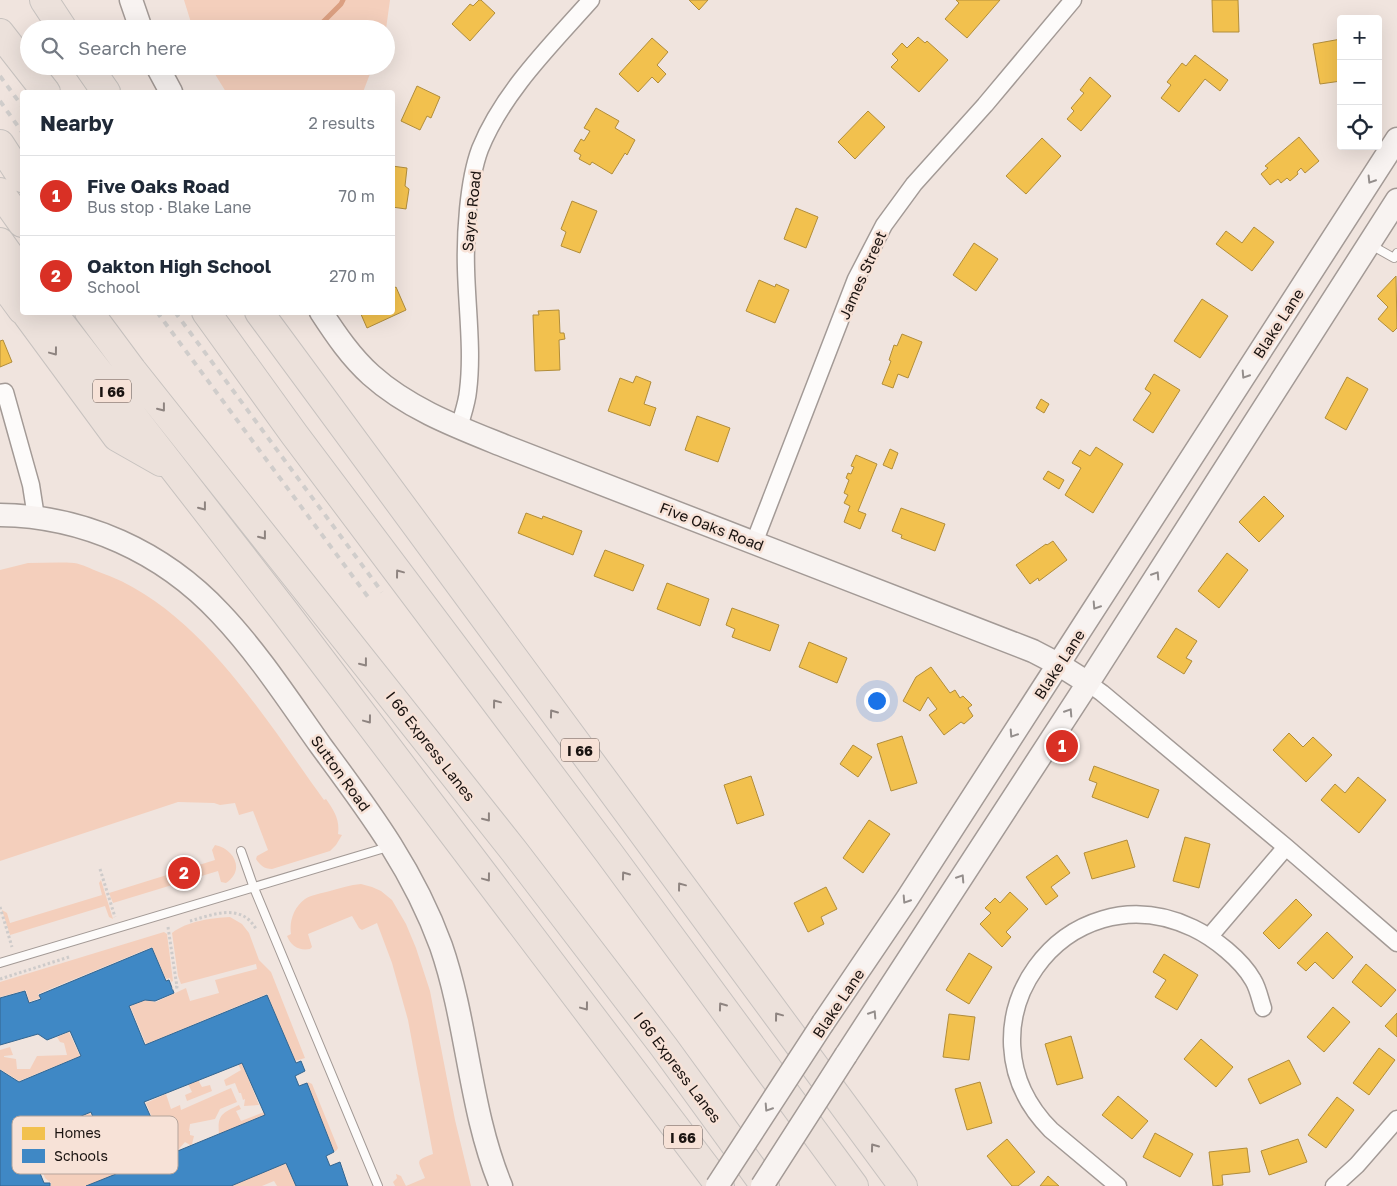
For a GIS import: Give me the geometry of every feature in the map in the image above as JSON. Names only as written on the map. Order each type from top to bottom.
[{"type":"highway","points":[[44,0],[57,20]]},
{"type":"highway","points":[[0,12],[20,42]]},
{"type":"highway","points":[[0,33],[20,59]]},
{"type":"highway","points":[[33,75],[44,90]]},
{"type":"highway","points":[[42,75],[52,90]]},
{"type":"highway","points":[[94,75],[105,90]]},
{"type":"highway","points":[[0,144],[20,175]]},
{"type":"highway","points":[[0,192],[20,220]]},
{"type":"highway","points":[[0,242],[20,270]]},
{"type":"highway","points":[[0,280],[20,306]]},
{"type":"highway","points":[[27,315],[117,437],[173,469]]},
{"type":"highway","name":"I 66","points":[[54,315],[297,628],[719,1186]]},
{"type":"highway","name":"I 66 Express Lanes","points":[[91,315],[132,370],[514,852],[664,1047],[763,1186]]},
{"type":"highway","points":[[105,315],[132,370]]},
{"type":"highway","points":[[208,315],[288,426],[609,853],[854,1186]]},
{"type":"highway","name":"I 66","points":[[261,315],[903,1186]]},
{"type":"main road","points":[[131,0],[138,20]]},
{"type":"main road","points":[[161,75],[170,90]]},
{"type":"main road","name":"Blake Lane","points":[[719,1186],[823,1024],[907,899],[1397,139]]},
{"type":"main road","points":[[763,1186],[1397,200]]},
{"type":"main road","name":"Five Oaks Road","points":[[323,315],[349,352],[383,385],[417,408],[459,428],[1033,651],[1088,683]]},
{"type":"main road","name":"Sutton Road","points":[[0,516],[36,517],[68,523],[119,540],[152,558],[198,592],[220,613],[286,697],[392,845],[418,890],[441,947],[482,1128],[501,1186]]},
{"type":"street","name":"Sayre Road","points":[[459,428],[468,393],[470,374],[466,267],[470,196],[480,151],[501,109],[525,76],[591,0]]},
{"type":"street","name":"James Street","points":[[754,543],[856,279],[884,225],[914,184],[985,105],[1073,0]]},
{"type":"street","points":[[0,393],[5,392],[30,485],[36,517]]},
{"type":"street","name":"Five Oaks Road","points":[[1088,683],[1102,692],[1397,943]]},
{"type":"street","points":[[1210,936],[1286,847]]},
{"type":"street","points":[[1118,1186],[1042,1121],[1027,1100],[1019,1081],[1012,1052],[1012,1027],[1020,996],[1035,968],[1047,953],[1069,935],[1100,920],[1135,915],[1177,920],[1210,936],[1237,961],[1253,980],[1263,1008]]},
{"type":"street","points":[[1334,1186],[1357,1165],[1397,1119]]},
{"type":"lane","points":[[1370,244],[1396,257]]},
{"type":"lane","points":[[0,963],[392,845]]},
{"type":"lane","points":[[241,851],[254,888],[378,1186]]},
{"type":"path","points":[[100,869],[119,928]]},
{"type":"path","points":[[0,907],[19,973]]},
{"type":"path","points":[[187,922],[225,911],[241,915],[254,926],[258,935]]},
{"type":"path","points":[[159,930],[178,925]]},
{"type":"path","points":[[168,928],[177,987],[172,988]]},
{"type":"path","points":[[0,979],[75,955]]},
{"type":"shaded area","points":[[184,0],[390,0],[387,20],[190,20]]},
{"type":"shaded area","points":[[216,75],[370,75],[364,90],[225,90]]},
{"type":"shaded area","points":[[28,563],[74,563],[99,572],[135,588],[168,611],[198,638],[227,668],[324,800],[326,799],[329,803],[337,819],[338,834],[342,835],[336,845],[330,851],[272,869],[267,868],[256,859],[257,856],[268,850],[253,811],[239,815],[235,803],[220,805],[214,803],[178,802],[0,861],[0,570]]},
{"type":"shaded area","points":[[215,845],[228,851],[235,861],[235,873],[226,883],[221,882],[218,871],[113,903],[109,893],[215,860],[212,850]]},
{"type":"shaded area","points":[[101,880],[113,919],[109,917],[105,906],[10,935],[2,910],[7,913],[10,923],[102,895],[99,883]]},
{"type":"shaded area","points":[[361,884],[381,891],[392,900],[406,924],[416,948],[430,991],[455,1120],[471,1186],[406,1186],[425,1178],[419,1162],[433,1154],[408,1020],[392,963],[377,923],[362,930],[352,916],[308,934],[312,947],[310,949],[296,947],[287,936],[291,934],[295,910],[305,899],[317,894]]},
{"type":"shaded area","points":[[230,917],[242,924],[249,933],[259,960],[271,972],[305,1058],[295,1061],[267,994],[146,1044],[130,1006],[145,1000],[156,1002],[186,988],[190,1001],[219,993],[215,980],[257,969],[256,964],[181,984],[178,976],[172,933],[192,923]]},
{"type":"shaded area","points":[[164,932],[167,934],[173,981],[171,982],[170,978],[166,979],[152,947],[38,994],[40,998],[29,1002],[26,990],[0,997],[0,982]]},
{"type":"shaded area","points":[[69,1032],[80,1056],[19,1081],[0,1069],[0,1050],[10,1047],[13,1055],[4,1057],[16,1059],[17,1069],[30,1069],[37,1056],[67,1055],[64,1043],[60,1042],[57,1037]]},
{"type":"shaded area","points":[[242,1063],[259,1105],[244,1106],[245,1099],[243,1100],[235,1083],[226,1086],[224,1080],[241,1070],[238,1064]]},
{"type":"shaded area","points":[[198,1080],[202,1087],[210,1085],[212,1091],[187,1101],[185,1095],[192,1092],[188,1084]]},
{"type":"shaded area","points":[[308,1082],[312,1084],[338,1148],[336,1151],[334,1151]]},
{"type":"shaded area","points":[[231,1088],[237,1102],[220,1109],[215,1119],[190,1124],[190,1135],[194,1136],[192,1144],[190,1145],[185,1142],[178,1150],[178,1116],[152,1116],[146,1103],[166,1094],[171,1109],[180,1105],[181,1110]]},
{"type":"shaded area","points":[[239,1105],[241,1109],[236,1111],[241,1121],[264,1112],[265,1115],[219,1134],[219,1122],[222,1115]]},
{"type":"shaded area","points":[[286,1163],[296,1186],[277,1186],[274,1181],[262,1186],[231,1186]]},
{"type":"shaded area","points":[[44,1174],[116,1174],[86,1186],[51,1186],[51,1183]]},
{"type":"shaded area","points":[[396,1174],[401,1176],[406,1186],[395,1186],[393,1182],[397,1178]]},
{"type":"building: Homes","points":[[479,0],[495,13],[470,41],[452,24],[470,4],[473,6]]},
{"type":"building: Homes","points":[[689,0],[708,0],[699,10]]},
{"type":"building: Homes","points":[[956,0],[1000,0],[967,38],[945,19],[959,3]]},
{"type":"building: Homes","points":[[1212,0],[1238,0],[1239,32],[1213,32]]},
{"type":"building: Homes","points":[[918,37],[925,43],[927,41],[948,60],[919,92],[891,67],[898,60],[892,54],[902,43],[907,48]]},
{"type":"building: Homes","points":[[652,38],[668,52],[657,65],[666,74],[658,83],[652,77],[638,92],[619,74]]},
{"type":"building: Homes","points":[[1337,40],[1337,82],[1320,84],[1313,44]]},
{"type":"building: Homes","points":[[1195,55],[1228,80],[1220,91],[1205,79],[1179,112],[1161,98],[1171,85],[1167,82],[1182,63],[1186,66]]},
{"type":"building: Homes","points":[[1090,77],[1111,96],[1081,131],[1067,119],[1074,111],[1071,108],[1084,93],[1080,90]]},
{"type":"building: Homes","points":[[417,86],[440,97],[431,118],[427,116],[420,130],[401,121]]},
{"type":"building: Homes","points":[[596,108],[619,121],[615,128],[635,140],[627,155],[625,153],[612,174],[592,162],[590,165],[579,159],[581,155],[574,151],[581,139],[584,141],[590,131],[584,128]]},
{"type":"building: Homes","points":[[868,111],[885,127],[855,159],[838,142]]},
{"type":"building: Homes","points":[[1299,137],[1319,161],[1305,173],[1301,168],[1297,172],[1298,174],[1290,181],[1287,178],[1281,183],[1278,179],[1270,185],[1261,174],[1268,168],[1265,166]]},
{"type":"building: Homes","points":[[1042,138],[1061,156],[1026,194],[1006,176]]},
{"type":"building: Homes","points":[[395,166],[407,168],[405,186],[409,189],[406,209],[395,207]]},
{"type":"building: Homes","points":[[572,201],[597,211],[580,253],[561,246],[566,232],[561,229]]},
{"type":"building: Homes","points":[[796,208],[818,217],[806,248],[784,239]]},
{"type":"building: Homes","points":[[1254,227],[1274,242],[1252,271],[1216,244],[1226,231],[1242,243]]},
{"type":"building: Homes","points":[[974,243],[998,259],[976,291],[953,275]]},
{"type":"building: Homes","points":[[1396,276],[1397,328],[1393,332],[1378,319],[1388,307],[1377,296]]},
{"type":"building: Homes","points":[[759,280],[775,287],[776,284],[789,290],[775,323],[746,311]]},
{"type":"building: Homes","points":[[395,288],[406,310],[367,328],[361,315],[395,315]]},
{"type":"building: Homes","points":[[1202,299],[1228,316],[1200,358],[1174,341]]},
{"type":"building: Homes","points":[[559,310],[560,333],[564,333],[565,339],[559,340],[560,370],[535,371],[533,315],[539,315],[538,311]]},
{"type":"building: Homes","points":[[902,334],[922,342],[908,378],[898,374],[893,388],[882,384],[891,361],[889,360],[894,345],[897,346]]},
{"type":"building: Homes","points":[[3,340],[12,362],[0,367],[0,341]]},
{"type":"building: Homes","points":[[1154,374],[1180,390],[1153,433],[1133,420],[1151,393],[1145,389]]},
{"type":"building: Homes","points":[[636,376],[651,382],[644,404],[656,408],[650,426],[608,411],[620,378],[633,383]]},
{"type":"building: Homes","points":[[1347,377],[1368,389],[1346,430],[1325,418]]},
{"type":"building: Homes","points":[[1041,399],[1049,404],[1044,413],[1036,408]]},
{"type":"building: Homes","points":[[697,416],[730,428],[718,462],[685,450]]},
{"type":"building: Homes","points":[[1096,447],[1123,464],[1093,513],[1065,495],[1081,468],[1072,463],[1080,450],[1090,456]]},
{"type":"building: Homes","points":[[890,449],[898,453],[892,469],[883,465]]},
{"type":"building: Homes","points":[[856,455],[877,464],[858,511],[866,514],[860,529],[844,522],[850,506],[844,503],[848,495],[844,493],[849,480],[846,478],[848,473],[851,474],[854,467],[851,466]]},
{"type":"building: Homes","points":[[1048,471],[1064,480],[1059,489],[1043,479]]},
{"type":"building: Homes","points":[[1264,496],[1284,516],[1259,542],[1239,522]]},
{"type":"building: Homes","points":[[901,508],[945,524],[935,551],[901,538],[902,535],[892,531]]},
{"type":"building: Homes","points":[[526,513],[542,519],[543,516],[582,531],[573,555],[518,533]]},
{"type":"building: Homes","points":[[1053,541],[1067,560],[1039,581],[1038,578],[1030,584],[1016,565]]},
{"type":"building: Homes","points":[[605,550],[644,565],[633,591],[594,576]]},
{"type":"building: Homes","points":[[1227,553],[1248,570],[1219,608],[1198,591]]},
{"type":"building: Homes","points":[[667,583],[709,599],[700,626],[657,609]]},
{"type":"building: Homes","points":[[732,608],[779,625],[770,651],[732,637],[735,629],[726,625]]},
{"type":"building: Homes","points":[[1176,628],[1197,641],[1186,658],[1192,661],[1184,674],[1157,657]]},
{"type":"building: Homes","points":[[809,642],[847,658],[837,683],[799,667]]},
{"type":"building: Homes","points":[[931,667],[950,693],[955,690],[960,698],[963,696],[972,705],[968,708],[973,716],[964,724],[961,722],[944,735],[929,715],[937,709],[928,697],[920,711],[903,701],[916,677]]},
{"type":"building: Homes","points":[[1289,733],[1303,747],[1313,737],[1332,755],[1306,782],[1273,750]]},
{"type":"building: Homes","points":[[902,736],[917,783],[891,791],[877,744]]},
{"type":"building: Homes","points":[[853,745],[872,757],[858,777],[840,764]]},
{"type":"building: Homes","points":[[1094,766],[1159,790],[1148,818],[1092,797],[1097,783],[1089,780]]},
{"type":"building: Homes","points":[[751,776],[764,815],[737,824],[724,785]]},
{"type":"building: Homes","points":[[1358,777],[1386,800],[1359,833],[1321,800],[1335,784],[1345,793]]},
{"type":"building: Homes","points":[[869,820],[890,834],[863,873],[843,858]]},
{"type":"building: Homes","points":[[1185,837],[1210,844],[1199,888],[1173,881]]},
{"type":"building: Homes","points":[[1127,840],[1135,867],[1092,879],[1084,853]]},
{"type":"building: Homes","points":[[1057,855],[1070,873],[1051,887],[1058,896],[1046,905],[1026,877]]},
{"type":"building: Homes","points":[[826,887],[837,909],[821,917],[824,924],[808,932],[794,903]]},
{"type":"building: Homes","points":[[1010,892],[1028,909],[1006,932],[1011,937],[1002,947],[980,924],[991,913],[985,908],[995,898],[1000,903]]},
{"type":"building: Homes","points":[[1296,899],[1312,915],[1279,949],[1263,933]]},
{"type":"building: Homes","points":[[1327,932],[1353,957],[1333,979],[1315,962],[1306,971],[1297,963]]},
{"type":"building: Homes","points":[[969,953],[992,967],[969,1004],[946,990]]},
{"type":"building: Homes","points":[[1164,954],[1198,975],[1177,1010],[1155,997],[1166,980],[1153,972]]},
{"type":"building: Homes","points":[[1366,964],[1396,990],[1381,1007],[1352,982]]},
{"type":"building: Homes","points":[[1333,1007],[1350,1022],[1324,1052],[1307,1037]]},
{"type":"building: Homes","points":[[1397,1013],[1397,1037],[1385,1026]]},
{"type":"building: Homes","points":[[949,1014],[975,1017],[969,1060],[943,1057]]},
{"type":"building: Homes","points":[[1071,1036],[1083,1078],[1057,1085],[1045,1044]]},
{"type":"building: Homes","points":[[1201,1039],[1233,1067],[1216,1087],[1184,1059]]},
{"type":"building: Homes","points":[[1379,1048],[1395,1060],[1369,1095],[1353,1083]]},
{"type":"building: Homes","points":[[1289,1060],[1301,1084],[1260,1104],[1248,1079]]},
{"type":"building: Homes","points":[[980,1082],[992,1123],[967,1130],[955,1089]]},
{"type":"building: Homes","points":[[1118,1096],[1148,1121],[1132,1139],[1102,1115]]},
{"type":"building: Homes","points":[[1337,1097],[1354,1110],[1326,1148],[1308,1135]]},
{"type":"building: Homes","points":[[1155,1133],[1193,1154],[1180,1177],[1143,1157]]},
{"type":"building: Homes","points":[[1007,1139],[1035,1172],[1018,1186],[1012,1186],[987,1156]]},
{"type":"building: Homes","points":[[1298,1139],[1307,1162],[1269,1175],[1261,1151]]},
{"type":"building: Homes","points":[[1247,1148],[1250,1172],[1222,1175],[1223,1185],[1213,1186],[1209,1152]]},
{"type":"building: Homes","points":[[1048,1176],[1059,1186],[1040,1186]]},
{"type":"building: Schools","points":[[152,948],[166,981],[169,980],[174,993],[155,1001],[145,1000],[129,1006],[145,1045],[267,995],[296,1063],[301,1061],[305,1071],[295,1076],[299,1086],[307,1083],[334,1152],[326,1156],[330,1166],[340,1162],[348,1186],[296,1186],[286,1163],[231,1186],[86,1186],[116,1174],[178,1174],[178,1151],[265,1115],[242,1063],[144,1102],[150,1116],[92,1116],[91,1112],[81,1116],[12,1116],[12,1174],[40,1174],[44,1183],[50,1183],[50,1186],[0,1186],[0,1070],[19,1082],[81,1056],[70,1031],[47,1040],[38,1034],[0,1045],[0,998],[25,991],[29,1003],[41,999],[39,995]]},
{"type":"waterway","points":[[325,20],[343,0]]},
{"type":"railway","points":[[0,76],[20,103]]},
{"type":"railway","points":[[0,101],[20,129]]},
{"type":"railway","points":[[159,315],[371,601]]},
{"type":"railway","points":[[177,315],[382,592]]},
{"type":"place","name":"Five Oaks Road","points":[[1062,746]]},
{"type":"place","name":"Oakton High School","points":[[184,873]]}]
